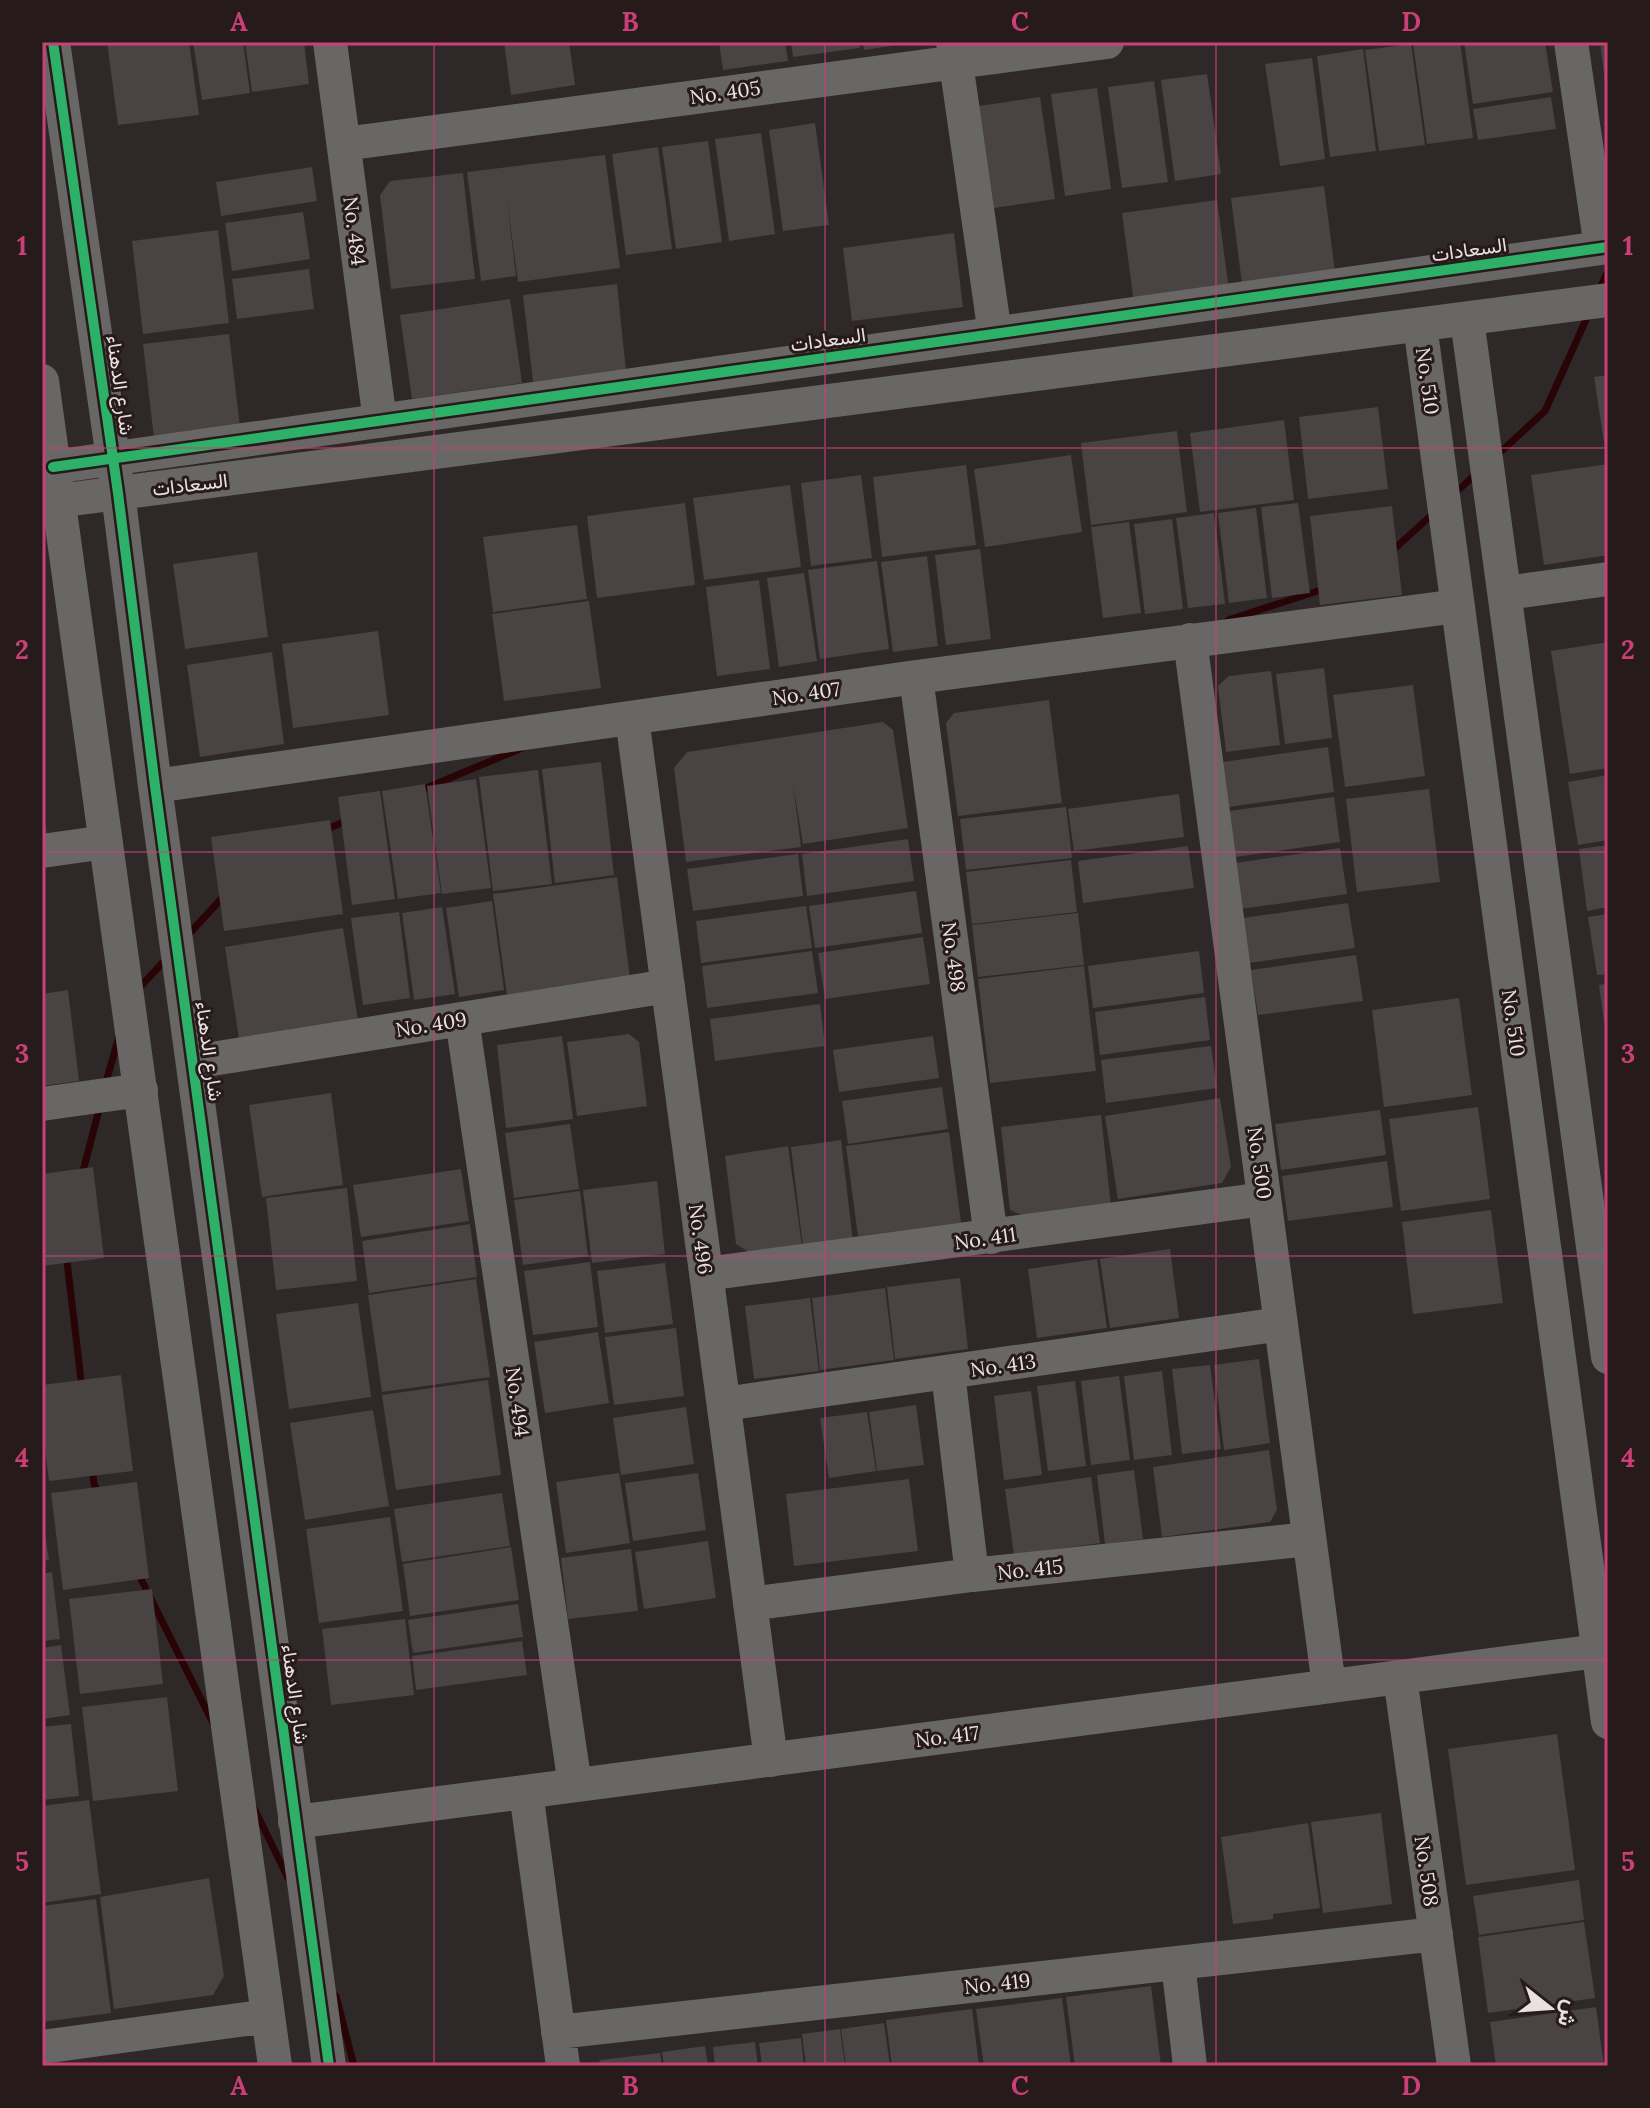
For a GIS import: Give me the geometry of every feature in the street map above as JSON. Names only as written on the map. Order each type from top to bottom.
[{"type":"street","name":"شارع الدهناء","points":[[53,42],[118,493],[329,2066]]},
{"type":"street","name":"No. 484","points":[[330,42],[380,421]]},
{"type":"street","name":"No. 405","points":[[344,144],[954,51],[1107,42]]},
{"type":"street","points":[[1571,42],[1604,248]]},
{"type":"street","points":[[954,51],[995,334]]},
{"type":"street","name":"السعادات","points":[[53,467],[1604,248]]},
{"type":"street","name":"السعادات","points":[[57,501],[1608,300]]},
{"type":"street","points":[[1467,319],[1596,1181],[1608,1357]]},
{"type":"street","name":"No. 510","points":[[1420,325],[1601,1649],[1608,1722]]},
{"type":"street","points":[[1426,371],[1431,348],[1447,341],[1459,345],[1475,371]]},
{"type":"street","points":[[42,381],[57,501],[55,581],[106,842],[275,2066]]},
{"type":"street","points":[[1506,593],[1608,579]]},
{"type":"street","name":"No. 407","points":[[155,786],[916,677],[1458,606]]},
{"type":"street","name":"No. 500","points":[[1190,640],[1329,1686]]},
{"type":"street","name":"No. 498","points":[[916,677],[991,1237]]},
{"type":"street","name":"No. 496","points":[[632,718],[771,1760]]},
{"type":"street","points":[[42,851],[106,842]]},
{"type":"street","name":"No. 409","points":[[193,1062],[668,986]]},
{"type":"street","name":"No. 494","points":[[462,1019],[575,1785]]},
{"type":"street","points":[[42,1104],[141,1090]]},
{"type":"street","name":"No. 411","points":[[706,1274],[1264,1199]]},
{"type":"street","name":"No. 413","points":[[724,1404],[1281,1324]]},
{"type":"street","points":[[948,1373],[972,1575]]},
{"type":"street","name":"No. 415","points":[[750,1604],[972,1575],[1309,1539]]},
{"type":"street","name":"No. 417","points":[[239,1807],[294,1811],[526,1792],[1601,1649]]},
{"type":"street","name":"No. 508","points":[[1400,1677],[1454,2066]]},
{"type":"street","points":[[526,1792],[563,2066]]},
{"type":"street","name":"No. 419","points":[[558,2032],[1436,1934]]},
{"type":"street","points":[[1178,1963],[1190,2066]]},
{"type":"street","points":[[42,2047],[109,2052],[268,2016]]},
{"type":"building","points":[[107,42],[189,42],[199,115],[118,125]]},
{"type":"building","points":[[193,42],[243,42],[250,93],[202,100]]},
{"type":"building","points":[[245,42],[304,42],[309,84],[252,92]]},
{"type":"building","points":[[504,42],[569,42],[575,85],[511,95]]},
{"type":"building","points":[[719,42],[785,42],[788,61],[723,70]]},
{"type":"building","points":[[791,42],[859,42],[860,48],[793,57]]},
{"type":"building","points":[[863,42],[903,42],[903,44],[864,50]]},
{"type":"building","points":[[1460,42],[1473,138],[1427,144],[1413,43]]},
{"type":"building","points":[[1464,42],[1545,42],[1553,92],[1473,104]]},
{"type":"building","points":[[1600,42],[1608,42],[1608,82],[1605,82]]},
{"type":"building","points":[[1411,44],[1425,145],[1379,151],[1365,50]]},
{"type":"building","points":[[1363,49],[1376,151],[1330,157],[1317,56]]},
{"type":"building","points":[[1312,58],[1325,159],[1280,166],[1265,64]]},
{"type":"building","points":[[1207,74],[1221,174],[1175,181],[1161,80]]},
{"type":"building","points":[[1154,81],[1168,182],[1122,188],[1108,87]]},
{"type":"building","points":[[1097,88],[1111,189],[1065,196],[1051,94]]},
{"type":"building","points":[[1040,97],[1055,199],[994,208],[979,106]]},
{"type":"building","points":[[1551,97],[1556,129],[1478,140],[1473,109]]},
{"type":"building","points":[[815,123],[829,225],[783,231],[769,130]]},
{"type":"building","points":[[761,133],[775,234],[729,241],[715,139]]},
{"type":"building","points":[[708,141],[722,242],[676,249],[662,147]]},
{"type":"building","points":[[658,147],[672,249],[626,255],[612,154]]},
{"type":"building","points":[[605,155],[620,268],[518,282],[506,193],[516,276],[481,281],[467,172]]},
{"type":"building","points":[[312,167],[317,201],[221,216],[216,182]]},
{"type":"building","points":[[463,173],[475,279],[391,289],[380,195],[390,181]]},
{"type":"building","points":[[1324,186],[1335,272],[1242,284],[1231,198]]},
{"type":"building","points":[[1217,200],[1229,290],[1134,303],[1122,213]]},
{"type":"building","points":[[303,212],[310,259],[232,271],[225,223]]},
{"type":"building","points":[[218,230],[229,323],[143,334],[132,241]]},
{"type":"building","points":[[954,233],[963,307],[852,321],[843,248]]},
{"type":"building","points":[[309,269],[314,309],[237,319],[232,279]]},
{"type":"building","points":[[617,284],[626,371],[533,382],[523,295]]},
{"type":"building","points":[[510,299],[522,383],[412,399],[400,315]]},
{"type":"building","points":[[229,334],[240,427],[154,438],[143,344]]},
{"type":"building","points":[[1608,375],[1608,455],[1606,455],[1594,377]]},
{"type":"building","points":[[1378,407],[1388,489],[1308,499],[1299,417]]},
{"type":"building","points":[[1284,420],[1294,500],[1200,512],[1190,433]]},
{"type":"building","points":[[1177,431],[1187,512],[1091,525],[1081,443]]},
{"type":"building","points":[[1071,455],[1082,532],[985,547],[974,469]]},
{"type":"building","points":[[1608,464],[1608,555],[1544,565],[1531,475]]},
{"type":"building","points":[[966,465],[976,545],[882,557],[873,477]]},
{"type":"building","points":[[861,475],[872,558],[811,566],[801,483]]},
{"type":"building","points":[[790,485],[801,567],[704,580],[693,498]]},
{"type":"building","points":[[685,503],[695,585],[597,598],[587,516]]},
{"type":"building","points":[[1298,503],[1310,593],[1272,598],[1261,507]]},
{"type":"building","points":[[1392,506],[1402,595],[1320,605],[1310,516]]},
{"type":"building","points":[[1256,508],[1267,598],[1229,603],[1218,513]]},
{"type":"building","points":[[1214,513],[1225,604],[1188,608],[1176,518]]},
{"type":"building","points":[[1172,519],[1183,609],[1145,614],[1134,524]]},
{"type":"building","points":[[1129,522],[1141,613],[1103,618],[1091,527]]},
{"type":"building","points":[[577,525],[587,599],[493,612],[483,537]]},
{"type":"building","points":[[980,549],[991,639],[946,645],[935,555]]},
{"type":"building","points":[[257,552],[268,637],[185,649],[173,564]]},
{"type":"building","points":[[927,556],[938,646],[893,652],[881,562]]},
{"type":"building","points":[[877,561],[889,649],[820,659],[808,570]]},
{"type":"building","points":[[804,573],[817,661],[779,667],[767,578]]},
{"type":"building","points":[[759,580],[770,669],[717,676],[706,587]]},
{"type":"building","points":[[589,601],[601,688],[504,701],[492,614]]},
{"type":"building","points":[[378,631],[389,715],[293,728],[282,644]]},
{"type":"building","points":[[1608,642],[1608,768],[1570,774],[1551,651]]},
{"type":"building","points":[[272,652],[284,744],[200,757],[187,665]]},
{"type":"building","points":[[1324,668],[1332,738],[1285,744],[1276,674]]},
{"type":"building","points":[[1271,671],[1280,745],[1226,752],[1218,686],[1229,676]]},
{"type":"building","points":[[1413,685],[1425,776],[1345,787],[1333,695]]},
{"type":"building","points":[[1049,700],[1062,803],[958,816],[946,723],[954,713]]},
{"type":"building","points":[[883,722],[893,730],[908,828],[803,844],[793,784],[801,847],[686,862],[674,768],[687,752]]},
{"type":"building","points":[[1328,747],[1334,792],[1229,807],[1223,762]]},
{"type":"building","points":[[601,762],[614,875],[555,883],[542,769]]},
{"type":"building","points":[[538,770],[552,884],[493,891],[479,777]]},
{"type":"building","points":[[1608,775],[1608,840],[1578,845],[1568,782]]},
{"type":"building","points":[[476,779],[491,888],[442,894],[427,786]]},
{"type":"building","points":[[425,784],[441,893],[398,899],[382,791]]},
{"type":"building","points":[[1429,789],[1440,882],[1357,892],[1346,799]]},
{"type":"building","points":[[380,791],[395,899],[352,905],[338,797]]},
{"type":"building","points":[[1179,794],[1184,837],[1074,851],[1068,809]]},
{"type":"building","points":[[1334,797],[1340,842],[1235,857],[1229,811]]},
{"type":"building","points":[[42,806],[47,834],[42,835]]},
{"type":"building","points":[[1066,807],[1072,858],[966,870],[960,819]]},
{"type":"building","points":[[330,820],[343,914],[224,931],[211,837]]},
{"type":"building","points":[[908,839],[914,881],[807,896],[802,854]]},
{"type":"building","points":[[1608,845],[1608,907],[1587,911],[1579,849]]},
{"type":"building","points":[[1188,846],[1194,888],[1083,903],[1078,861]]},
{"type":"building","points":[[1340,848],[1347,894],[1241,909],[1235,863]]},
{"type":"building","points":[[798,854],[803,896],[693,911],[687,869]]},
{"type":"building","points":[[1071,860],[1077,912],[972,924],[966,872]]},
{"type":"building","points":[[617,877],[630,978],[507,995],[493,894]]},
{"type":"building","points":[[916,891],[922,933],[815,948],[809,906]]},
{"type":"building","points":[[492,901],[504,990],[459,997],[446,908]]},
{"type":"building","points":[[1348,903],[1355,948],[1249,963],[1243,918]]},
{"type":"building","points":[[806,906],[812,948],[701,963],[696,921]]},
{"type":"building","points":[[442,907],[455,994],[414,1000],[402,913]]},
{"type":"building","points":[[399,912],[410,998],[363,1005],[351,918]]},
{"type":"building","points":[[1078,913],[1084,965],[978,977],[972,925]]},
{"type":"building","points":[[1608,914],[1608,974],[1597,975],[1588,917]]},
{"type":"building","points":[[343,928],[358,1020],[239,1039],[225,947]]},
{"type":"building","points":[[923,937],[930,984],[825,999],[818,953]]},
{"type":"building","points":[[812,951],[818,993],[707,1008],[702,966]]},
{"type":"building","points":[[1199,951],[1204,993],[1093,1008],[1088,966]]},
{"type":"building","points":[[1356,955],[1363,1001],[1258,1015],[1251,970]]},
{"type":"building","points":[[1084,966],[1096,1071],[990,1083],[978,979]]},
{"type":"building","points":[[1608,983],[1608,1036],[1606,1036],[1599,985]]},
{"type":"building","points":[[68,990],[79,1081],[42,1086],[42,994]]},
{"type":"building","points":[[1205,997],[1210,1040],[1100,1055],[1095,1012]]},
{"type":"building","points":[[1459,998],[1472,1095],[1384,1107],[1372,1010]]},
{"type":"building","points":[[820,1004],[825,1046],[715,1061],[710,1019]]},
{"type":"building","points":[[629,1034],[639,1042],[647,1106],[577,1116],[567,1042]]},
{"type":"building","points":[[562,1036],[573,1119],[506,1128],[497,1045]]},
{"type":"building","points":[[933,1036],[939,1078],[839,1092],[833,1050]]},
{"type":"building","points":[[1211,1046],[1217,1088],[1106,1103],[1101,1060]]},
{"type":"building","points":[[942,1087],[948,1129],[848,1144],[842,1101]]},
{"type":"building","points":[[331,1093],[343,1185],[262,1197],[249,1105]]},
{"type":"building","points":[[1220,1098],[1231,1167],[1222,1183],[1118,1199],[1105,1116]]},
{"type":"building","points":[[1478,1107],[1490,1199],[1401,1211],[1389,1119]]},
{"type":"building","points":[[1380,1110],[1386,1155],[1281,1170],[1275,1124]]},
{"type":"building","points":[[1101,1115],[1111,1206],[1025,1216],[1010,1210],[1001,1127]]},
{"type":"building","points":[[570,1124],[579,1189],[514,1198],[505,1133]]},
{"type":"building","points":[[949,1132],[961,1223],[858,1236],[846,1146]]},
{"type":"building","points":[[841,1140],[853,1241],[803,1247],[791,1147]]},
{"type":"building","points":[[788,1146],[802,1246],[750,1253],[736,1244],[725,1156]]},
{"type":"building","points":[[1387,1161],[1393,1207],[1288,1221],[1282,1176]]},
{"type":"building","points":[[93,1167],[104,1258],[42,1266],[42,1174]]},
{"type":"building","points":[[461,1169],[469,1221],[361,1237],[353,1185]]},
{"type":"building","points":[[657,1181],[665,1254],[592,1263],[583,1190]]},
{"type":"building","points":[[347,1188],[357,1281],[276,1290],[266,1198]]},
{"type":"building","points":[[580,1191],[588,1256],[523,1265],[514,1200]]},
{"type":"building","points":[[1491,1210],[1503,1303],[1413,1314],[1402,1222]]},
{"type":"building","points":[[470,1224],[477,1277],[369,1293],[362,1241]]},
{"type":"building","points":[[1170,1249],[1179,1318],[1110,1328],[1100,1259]]},
{"type":"building","points":[[1097,1259],[1107,1328],[1037,1338],[1028,1269]]},
{"type":"building","points":[[590,1262],[598,1327],[533,1335],[524,1271]]},
{"type":"building","points":[[665,1263],[673,1324],[605,1333],[597,1271]]},
{"type":"building","points":[[960,1278],[968,1349],[895,1359],[887,1287]]},
{"type":"building","points":[[476,1279],[490,1377],[382,1392],[368,1295]]},
{"type":"building","points":[[885,1288],[894,1360],[820,1370],[812,1298]]},
{"type":"building","points":[[810,1298],[819,1371],[754,1379],[745,1306]]},
{"type":"building","points":[[358,1303],[371,1397],[289,1409],[276,1314]]},
{"type":"building","points":[[676,1328],[684,1396],[614,1405],[605,1337]]},
{"type":"building","points":[[598,1332],[609,1403],[545,1413],[534,1342]]},
{"type":"building","points":[[1259,1359],[1270,1443],[1224,1450],[1214,1365]]},
{"type":"building","points":[[1210,1365],[1221,1449],[1182,1454],[1172,1369]]},
{"type":"building","points":[[1162,1371],[1172,1455],[1134,1460],[1124,1376]]},
{"type":"building","points":[[121,1375],[133,1471],[49,1481],[42,1422],[42,1385]]},
{"type":"building","points":[[1119,1376],[1130,1460],[1091,1465],[1081,1381]]},
{"type":"building","points":[[488,1380],[501,1475],[396,1490],[382,1395]]},
{"type":"building","points":[[1075,1381],[1086,1466],[1048,1471],[1037,1386]]},
{"type":"building","points":[[1031,1391],[1042,1475],[1004,1480],[994,1396]]},
{"type":"building","points":[[916,1405],[924,1465],[877,1471],[869,1412]]},
{"type":"building","points":[[686,1407],[694,1464],[621,1475],[613,1418]]},
{"type":"building","points":[[373,1410],[389,1506],[305,1520],[290,1423]]},
{"type":"building","points":[[867,1412],[876,1471],[829,1478],[820,1418]]},
{"type":"building","points":[[1269,1450],[1277,1510],[1270,1522],[1162,1537],[1153,1467]]},
{"type":"building","points":[[1134,1470],[1143,1539],[1105,1544],[1097,1475]]},
{"type":"building","points":[[619,1473],[630,1543],[566,1553],[556,1482]]},
{"type":"building","points":[[698,1473],[706,1530],[633,1541],[625,1483]]},
{"type":"building","points":[[1091,1477],[1100,1543],[1014,1555],[1005,1489]]},
{"type":"building","points":[[909,1479],[918,1551],[794,1566],[786,1494]]},
{"type":"building","points":[[137,1482],[149,1578],[63,1590],[51,1493]]},
{"type":"building","points":[[502,1493],[510,1546],[402,1562],[394,1509]]},
{"type":"building","points":[[42,1515],[49,1560],[42,1561]]},
{"type":"building","points":[[390,1517],[403,1611],[319,1623],[306,1529]]},
{"type":"building","points":[[708,1541],[716,1598],[644,1609],[635,1552]]},
{"type":"building","points":[[511,1547],[519,1600],[410,1616],[403,1564]]},
{"type":"building","points":[[631,1549],[638,1611],[568,1619],[561,1558]]},
{"type":"building","points":[[52,1572],[60,1639],[42,1641],[42,1574]]},
{"type":"building","points":[[152,1589],[163,1684],[80,1694],[69,1599]]},
{"type":"building","points":[[518,1604],[523,1637],[413,1653],[408,1620]]},
{"type":"building","points":[[405,1619],[414,1695],[331,1705],[322,1629]]},
{"type":"building","points":[[522,1641],[527,1675],[416,1690],[412,1656]]},
{"type":"building","points":[[61,1645],[70,1715],[42,1719],[42,1648]]},
{"type":"building","points":[[167,1697],[178,1791],[93,1801],[82,1707]]},
{"type":"building","points":[[71,1724],[79,1796],[42,1800],[42,1727]]},
{"type":"building","points":[[1557,1734],[1575,1870],[1466,1885],[1448,1749]]},
{"type":"building","points":[[89,1800],[101,1894],[42,1903],[42,1806]]},
{"type":"building","points":[[1381,1813],[1392,1904],[1323,1913],[1311,1822]]},
{"type":"building","points":[[1308,1823],[1320,1908],[1273,1914],[1273,1919],[1233,1924],[1221,1837]]},
{"type":"building","points":[[209,1878],[224,1976],[213,1995],[114,2009],[100,1897]]},
{"type":"building","points":[[1579,1880],[1584,1920],[1479,1935],[1473,1896]]},
{"type":"building","points":[[96,1899],[111,2013],[42,2022],[42,1906]]},
{"type":"building","points":[[1584,1922],[1595,1998],[1488,2013],[1478,1937]]},
{"type":"building","points":[[1151,1986],[1161,2066],[1075,2066],[1066,1997]]},
{"type":"building","points":[[1062,1998],[1071,2066],[984,2066],[976,2009]]},
{"type":"building","points":[[1596,2007],[1604,2066],[1496,2066],[1490,2022]]},
{"type":"building","points":[[972,2009],[979,2066],[892,2066],[886,2020]]},
{"type":"building","points":[[884,2023],[890,2066],[846,2066],[841,2029]]},
{"type":"building","points":[[840,2029],[845,2066],[806,2066],[802,2034]]},
{"type":"building","points":[[801,2038],[804,2066],[762,2066],[759,2043]]},
{"type":"building","points":[[755,2042],[758,2066],[715,2066],[713,2047]]},
{"type":"building","points":[[705,2046],[708,2066],[664,2066],[662,2052]]},
{"type":"building","points":[[660,2053],[662,2066],[598,2066],[600,2060]]},
{"type":"waterway","points":[[1599,290],[1608,271]]},
{"type":"waterway","points":[[1495,457],[1545,411],[1589,313]]},
{"type":"waterway","points":[[1454,494],[1477,473]]},
{"type":"waterway","points":[[1392,551],[1436,511]]},
{"type":"waterway","points":[[1228,620],[1327,588]]},
{"type":"waterway","points":[[426,788],[522,748]]},
{"type":"waterway","points":[[323,831],[348,820]]},
{"type":"waterway","points":[[187,936],[225,895]]},
{"type":"waterway","points":[[138,989],[168,957]]},
{"type":"waterway","points":[[105,1086],[119,1036]]},
{"type":"waterway","points":[[82,1175],[100,1106]]},
{"type":"waterway","points":[[66,1253],[82,1388]]},
{"type":"waterway","points":[[92,1467],[99,1494]]},
{"type":"waterway","points":[[138,1573],[213,1723]]},
{"type":"waterway","points":[[253,1806],[288,1878]]},
{"type":"waterway","points":[[336,1996],[354,2066]]},
{"type":"cycle path","points":[[53,42],[118,493],[329,2066]]},
{"type":"cycle path","points":[[53,467],[1608,247]]}]
